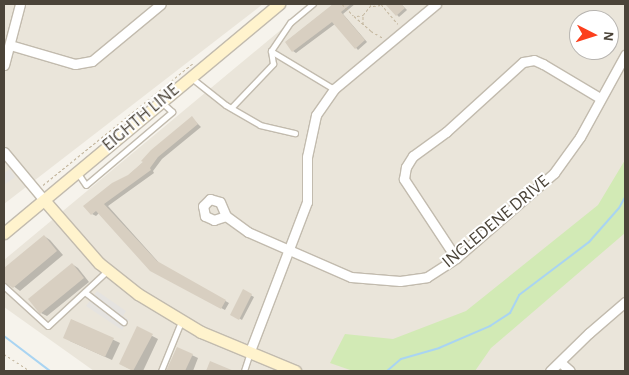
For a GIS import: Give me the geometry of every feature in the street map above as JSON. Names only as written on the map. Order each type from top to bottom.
[{"type":"street","points":[[4,65],[20,4]]},
{"type":"street","points":[[10,45],[75,64],[92,61],[161,4]]},
{"type":"street","name":"EIGHTH LINE","points":[[4,234],[40,196],[77,172],[279,4]]},
{"type":"street","points":[[250,351],[307,202],[307,157],[316,114],[334,89],[436,4]]},
{"type":"street","name":"INGLEDENE DRIVE","points":[[226,216],[248,232],[352,277],[400,282],[427,277],[456,258],[554,173],[580,137],[625,54]]},
{"type":"street","points":[[456,258],[404,179],[406,167],[413,156],[446,132],[522,62],[534,60],[543,64],[600,98]]},
{"type":"street","points":[[4,152],[40,196],[107,271],[201,332],[295,371]]},
{"type":"street","points":[[550,371],[625,302]]},
{"type":"street","points":[[560,362],[570,371]]},
{"type":"lane","points":[[231,108],[273,64],[271,50],[290,23],[313,4]]},
{"type":"lane","points":[[271,50],[334,89]]},
{"type":"lane","points":[[191,77],[231,108],[260,125],[295,133]]},
{"type":"lane","points":[[4,286],[48,326],[107,271]]},
{"type":"lane","points":[[85,292],[124,322]]},
{"type":"lane","points":[[161,371],[182,321]]},
{"type":"lane","points":[[244,371],[250,351]]},
{"type":"path","points":[[342,4],[363,24],[390,41]]},
{"type":"path","points":[[354,16],[363,15],[372,5],[381,4],[403,30]]},
{"type":"path","points":[[363,15],[363,24]]},
{"type":"path","points":[[40,196],[198,59]]},
{"type":"path","points":[[4,354],[30,371]]},
{"type":"shaded area","points":[[4,4],[263,4],[4,204]]},
{"type":"shaded area","points":[[312,4],[625,4],[625,371],[94,371],[4,307],[4,260]]},
{"type":"shaded area","points":[[10,169],[15,177],[4,185],[4,173]]},
{"type":"shaded area","points":[[97,291],[126,311],[123,316],[129,320],[122,330],[86,306]]},
{"type":"green space","points":[[625,160],[625,233],[491,348],[475,371],[353,371],[330,363],[345,334],[393,339],[466,311],[598,205]]},
{"type":"building","points":[[333,4],[351,4],[341,12],[365,40],[355,49],[332,22],[292,52],[285,42]]},
{"type":"building","points":[[385,4],[401,4],[405,8],[396,16]]},
{"type":"building","points":[[192,116],[198,124],[158,157],[150,168],[151,170],[104,204],[157,261],[226,300],[221,309],[150,271],[96,211],[91,215],[83,206],[112,183],[128,175],[143,162],[141,161],[151,150]]},
{"type":"building","points":[[44,235],[57,251],[13,288],[4,282],[4,268]]},
{"type":"building","points":[[72,263],[84,278],[40,314],[28,299]]},
{"type":"building","points":[[243,289],[252,294],[239,320],[230,315]]},
{"type":"building","points":[[71,319],[114,338],[105,357],[63,338]]},
{"type":"building","points":[[137,326],[153,334],[133,371],[119,364]]},
{"type":"building","points":[[177,347],[193,354],[185,371],[166,371]]},
{"type":"building","points":[[210,361],[234,371],[206,371]]},
{"type":"waterway","points":[[387,371],[401,359],[439,348],[490,326],[510,313],[519,295],[589,242],[619,208],[625,197]]},
{"type":"waterway","points":[[4,336],[50,371]]}]
